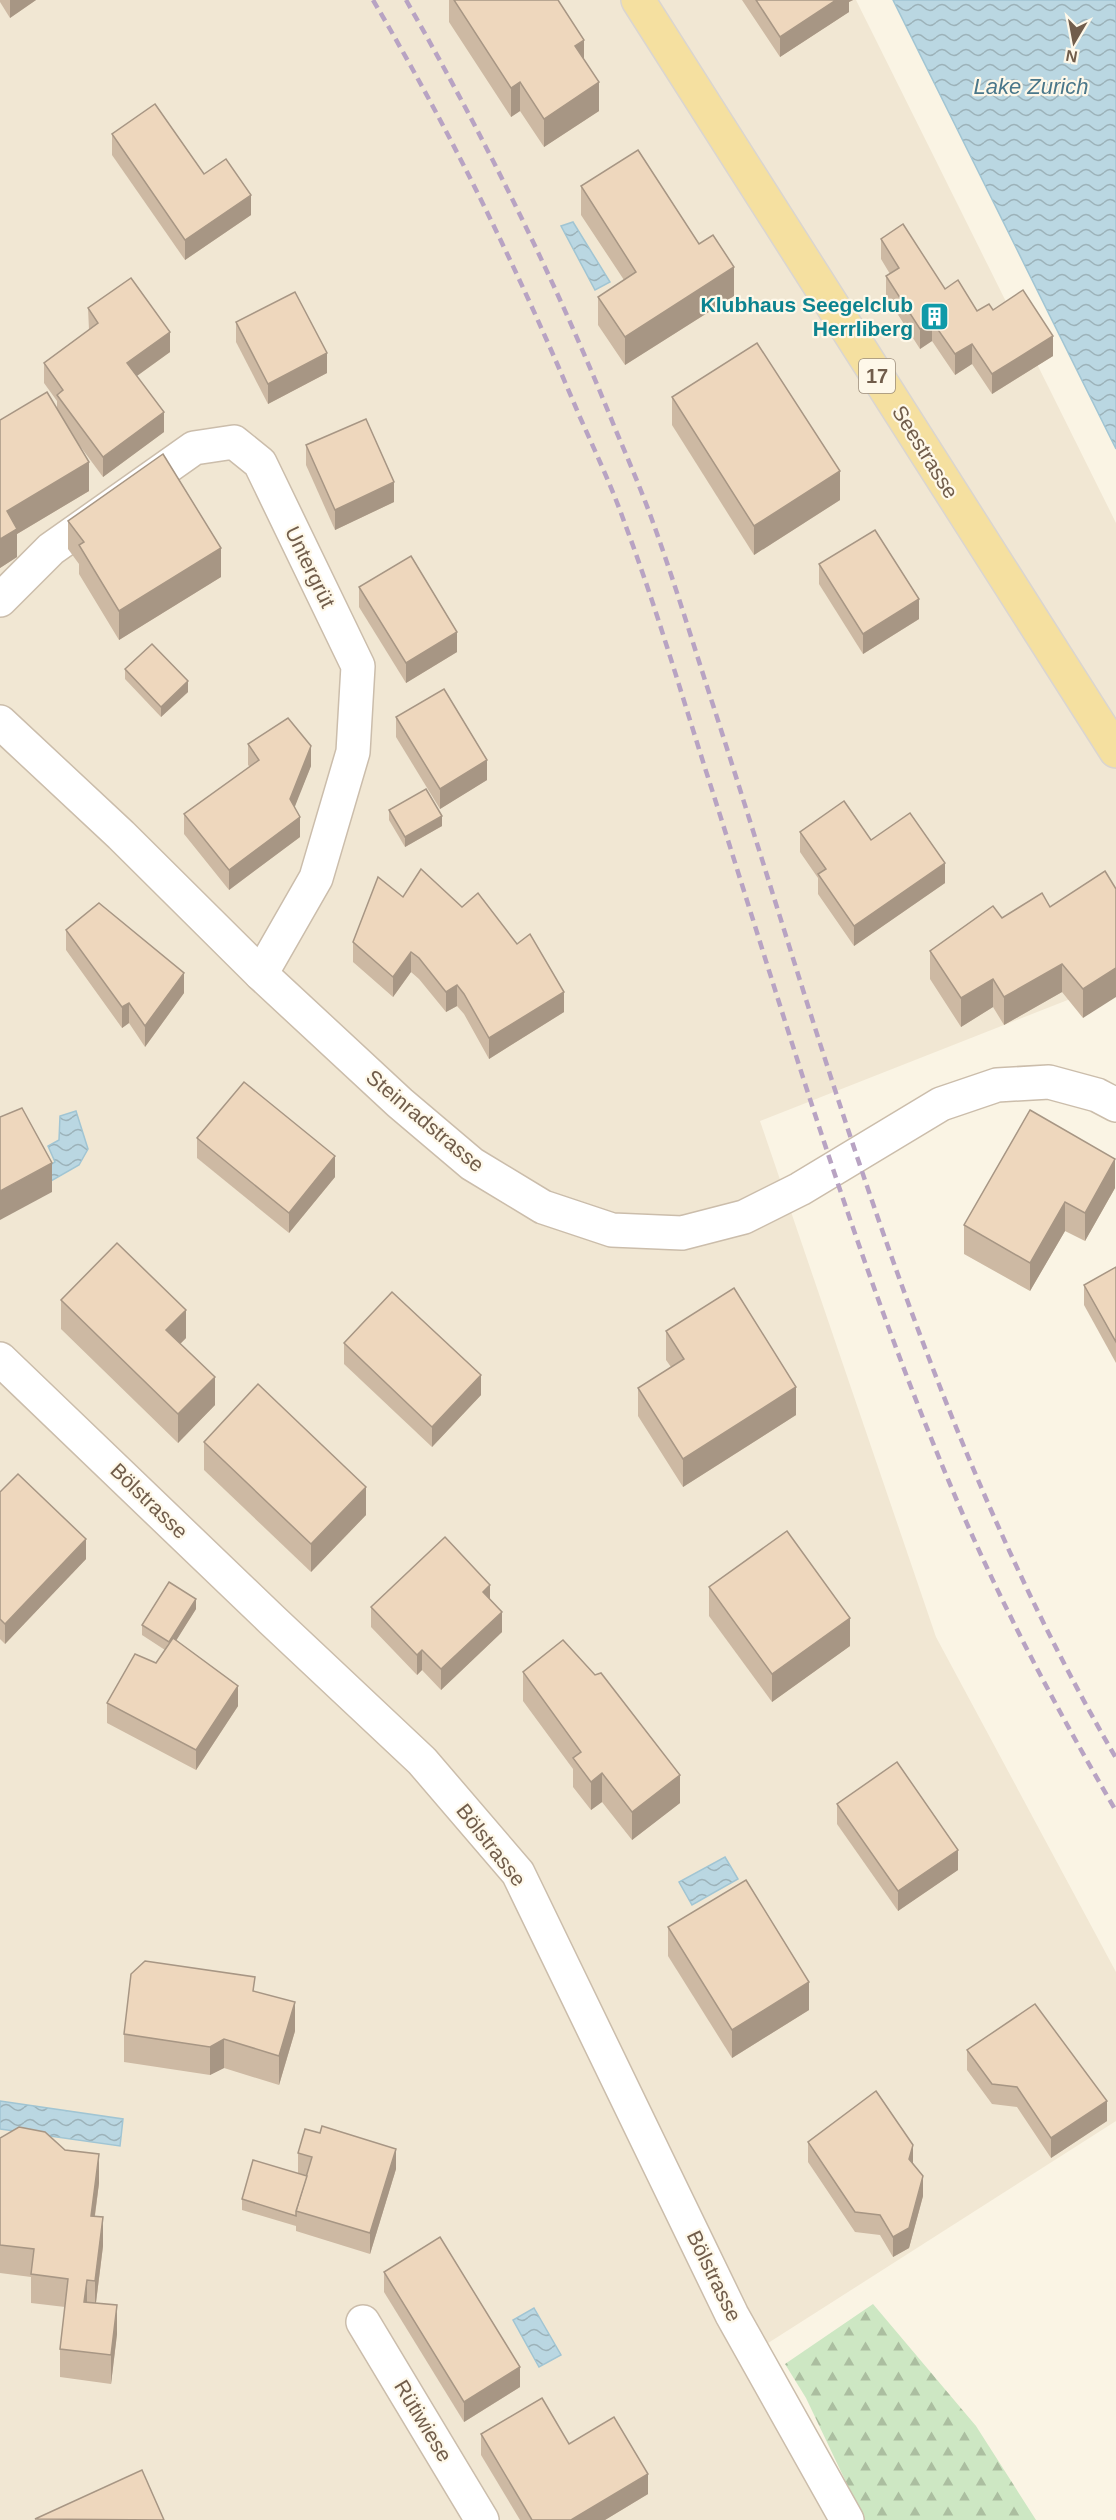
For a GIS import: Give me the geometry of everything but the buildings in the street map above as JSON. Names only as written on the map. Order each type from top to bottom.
[{"type":"main road","name":"Seestrasse","points":[[638,0],[1116,751]]},
{"type":"street","name":"Untergrüt","points":[[0,600],[51,549],[194,448],[234,442],[260,463],[358,666],[353,752],[315,878],[261,974]]},
{"type":"street","name":"Steinradstrasse","points":[[0,722],[112,827],[261,974],[400,1103],[472,1164],[543,1207],[612,1230],[682,1233],[744,1217],[800,1190],[940,1104],[997,1085],[1049,1082],[1097,1095],[1116,1105]]},
{"type":"street","name":"Bölstrasse","points":[[0,1359],[422,1761],[518,1873],[732,2315],[847,2520]]},
{"type":"street","name":"Rütiwiese","points":[[363,2322],[482,2520]]},
{"type":"shaded area","points":[[0,0],[856,0],[1116,523],[1116,981],[760,1121],[936,1637],[1116,1972],[1116,2121],[765,2345],[848,2520],[0,2520]]},
{"type":"green space","points":[[873,2304],[976,2426],[1036,2520],[864,2520],[806,2398],[785,2364]]},
{"type":"water","name":"Lake Zurich","points":[[893,0],[1116,0],[1116,449]]},
{"type":"water","points":[[573,222],[610,282],[595,290],[561,226]]},
{"type":"water","points":[[76,1111],[88,1149],[79,1165],[51,1181],[44,1169],[55,1162],[48,1146],[59,1140],[60,1116]]},
{"type":"water","points":[[725,1857],[738,1879],[692,1905],[679,1882]]},
{"type":"water","points":[[0,2101],[123,2119],[120,2146],[0,2129]]},
{"type":"water","points":[[534,2308],[561,2355],[539,2367],[513,2320]]},
{"type":"railway","points":[[373,0],[430,101],[483,204],[533,309],[615,496],[657,615],[818,1125],[879,1303],[912,1390],[965,1520],[1005,1605],[1047,1688],[1116,1811]]},
{"type":"railway","points":[[406,0],[488,151],[539,254],[586,358],[641,490],[683,612],[842,1111],[887,1245],[936,1377],[990,1507],[1049,1634],[1116,1758]]},
{"type":"place","name":"Klubhaus Seegelclub Herrliberg","points":[[934,317]]}]
